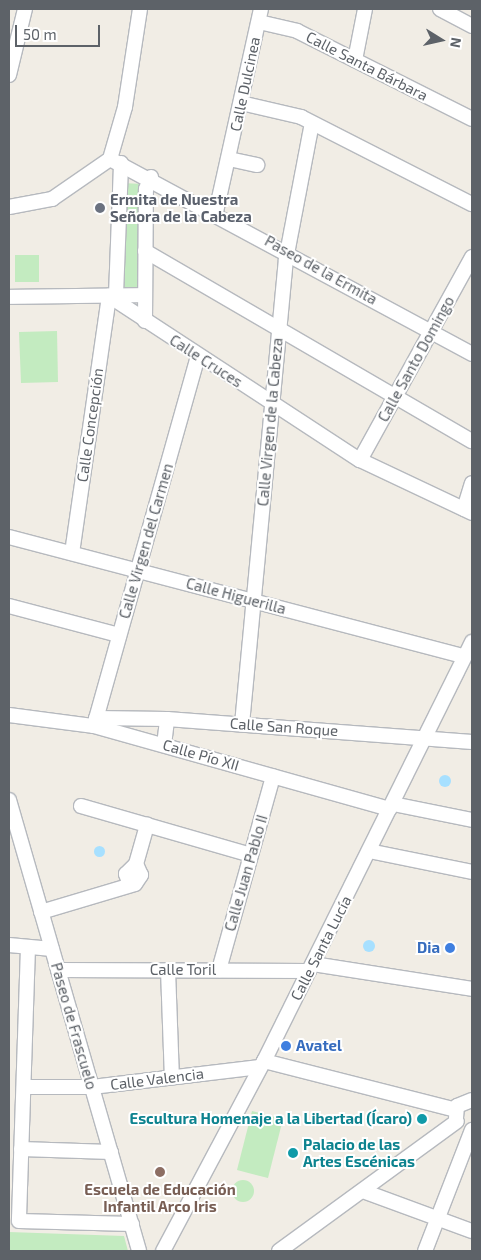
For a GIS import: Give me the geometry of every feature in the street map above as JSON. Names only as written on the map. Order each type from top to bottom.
[{"type":"street","points":[[9,75],[25,9]]},
{"type":"street","name":"Calle Concepción","points":[[72,553],[112,296],[115,161],[140,9]]},
{"type":"street","points":[[355,60],[364,9]]},
{"type":"street","points":[[440,9],[472,26]]},
{"type":"street","name":"Calle Santa Bárbara","points":[[260,15],[297,30],[472,119]]},
{"type":"street","name":"Calle Dulcinea","points":[[216,212],[260,15]]},
{"type":"street","points":[[241,104],[312,123],[472,204]]},
{"type":"street","name":"Calle Virgen de la Cabeza","points":[[242,724],[279,328],[289,253],[312,123]]},
{"type":"street","points":[[229,159],[257,165]]},
{"type":"street","points":[[9,207],[52,199],[115,161]]},
{"type":"street","name":"Paseo de la Ermita","points":[[115,161],[151,177],[216,212],[472,354]]},
{"type":"street","points":[[145,321],[146,189],[151,177]]},
{"type":"street","points":[[145,251],[472,441]]},
{"type":"street","name":"Calle Santo Domingo","points":[[360,460],[472,257]]},
{"type":"street","points":[[9,297],[144,295]]},
{"type":"street","name":"Calle Cruces","points":[[112,296],[145,321],[360,460],[468,511]]},
{"type":"street","name":"Calle Virgen del Carmen","points":[[95,722],[198,356]]},
{"type":"street","points":[[468,511],[472,483]]},
{"type":"street","name":"Calle Higuerilla","points":[[9,537],[464,656]]},
{"type":"street","points":[[9,606],[120,635]]},
{"type":"street","name":"Calle Santa Lucía","points":[[163,1251],[311,968],[472,642]]},
{"type":"street","name":"Calle Pío XII","points":[[9,715],[95,722],[164,745],[392,807],[472,820]]},
{"type":"street","points":[[164,745],[167,719]]},
{"type":"street","name":"Calle San Roque","points":[[95,722],[167,719],[425,736],[472,742]]},
{"type":"street","name":"Calle Juan Pablo II","points":[[218,970],[273,776]]},
{"type":"street","name":"Paseo de Frascuelo","points":[[9,800],[139,1251]]},
{"type":"street","points":[[81,806],[250,856]]},
{"type":"street","points":[[41,912],[139,882],[141,875],[136,864],[147,825]]},
{"type":"street","points":[[369,851],[472,872]]},
{"type":"street","points":[[9,945],[52,949]]},
{"type":"street","points":[[28,947],[19,1221],[132,1224]]},
{"type":"street","name":"Calle Toril","points":[[58,970],[311,968],[472,989]]},
{"type":"street","points":[[168,970],[172,1077]]},
{"type":"street","name":"Calle Valencia","points":[[24,1087],[92,1087],[262,1064],[456,1116],[472,1129]]},
{"type":"street","points":[[279,1251],[364,1191],[456,1116],[460,1103],[472,1100]]},
{"type":"street","points":[[425,1251],[439,1219],[472,1129]]},
{"type":"street","points":[[21,1149],[110,1152]]},
{"type":"street","points":[[364,1191],[472,1231]]},
{"type":"green space","points":[[122,183],[143,184],[140,288],[120,288]]},
{"type":"green space","points":[[15,255],[39,255],[39,282],[15,282]]},
{"type":"green space","points":[[57,331],[58,382],[21,383],[19,332]]},
{"type":"green space","points":[[252,1111],[283,1119],[268,1178],[237,1170]]},
{"type":"green space","points":[[243,1180],[251,1183],[254,1191],[251,1199],[243,1202],[235,1199],[232,1191],[235,1183]]},
{"type":"green space","points":[[9,1232],[124,1236],[128,1251],[9,1251]]},
{"type":"water","points":[[443,775],[447,775],[451,781],[447,787],[443,787],[439,783],[439,779]]},
{"type":"water","points":[[99,845],[105,851],[99,857],[93,851]]},
{"type":"water","points":[[369,940],[375,946],[369,952],[363,946]]},
{"type":"place","name":"Ermita de Nuestra Señora de la Cabeza","points":[[100,208]]},
{"type":"place","name":"Dia","points":[[450,948]]},
{"type":"place","name":"Avatel","points":[[286,1046]]},
{"type":"place","name":"Escultura Homenaje a la Libertad (Ícaro)","points":[[422,1119]]},
{"type":"place","name":"Palacio de las Artes Escénicas","points":[[293,1153]]},
{"type":"place","name":"Escuela de Educación Infantil Arco Iris","points":[[160,1172]]}]
